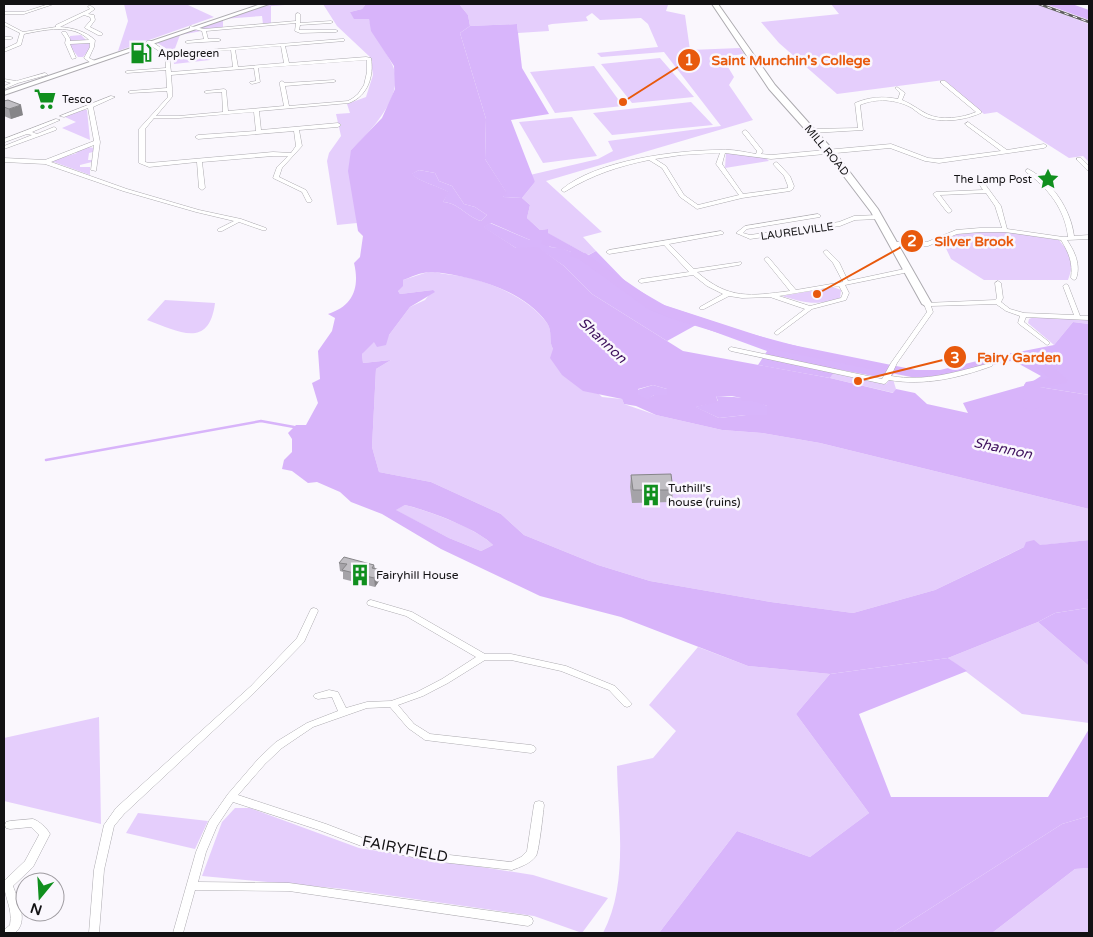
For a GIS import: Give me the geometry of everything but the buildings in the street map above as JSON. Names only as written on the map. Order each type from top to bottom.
[{"type":"street","points":[[4,13],[24,14],[52,4]]},
{"type":"street","points":[[4,93],[192,27],[266,4]]},
{"type":"street","name":"MILL ROAD","points":[[715,4],[772,87],[830,152],[878,217],[895,244],[927,304]]},
{"type":"street","points":[[4,23],[22,33],[58,26],[93,10],[90,7]]},
{"type":"street","points":[[84,14],[92,16],[93,20],[86,27],[100,34]]},
{"type":"street","points":[[298,14],[297,31],[335,30]]},
{"type":"street","points":[[192,27],[204,30],[331,22]]},
{"type":"street","points":[[263,25],[265,34]]},
{"type":"street","points":[[58,26],[72,28],[91,37],[93,41],[92,50],[86,58],[93,62]]},
{"type":"street","points":[[204,30],[206,40]]},
{"type":"street","points":[[64,32],[74,58]]},
{"type":"street","points":[[4,51],[19,44],[22,33]]},
{"type":"street","points":[[4,38],[10,38]]},
{"type":"street","points":[[187,42],[219,40]]},
{"type":"street","points":[[149,42],[166,54],[342,40]]},
{"type":"street","points":[[67,43],[93,41]]},
{"type":"street","points":[[283,44],[287,65]]},
{"type":"street","points":[[233,48],[236,69]]},
{"type":"street","points":[[166,54],[171,89],[170,97],[142,129],[142,164],[149,165],[273,154],[292,155]]},
{"type":"street","points":[[127,72],[236,69],[369,59],[370,75],[357,99],[226,113],[153,117]]},
{"type":"street","points":[[252,82],[258,82],[256,67]]},
{"type":"street","points":[[4,88],[16,82],[45,74]]},
{"type":"street","points":[[4,80],[16,82]]},
{"type":"street","points":[[287,107],[282,83],[334,81]]},
{"type":"street","points":[[812,131],[857,130],[862,126],[856,105],[858,103],[886,99],[900,100],[924,115],[934,118],[971,115],[978,112],[943,82]]},
{"type":"street","points":[[897,88],[903,93],[900,100]]},
{"type":"street","points":[[130,92],[171,89]]},
{"type":"street","points":[[206,92],[231,89]]},
{"type":"street","points":[[224,90],[226,113]]},
{"type":"street","points":[[6,140],[113,97]]},
{"type":"street","points":[[90,106],[97,142],[94,170]]},
{"type":"street","points":[[256,110],[259,132]]},
{"type":"street","points":[[968,124],[1005,151]]},
{"type":"street","points":[[198,137],[338,125]]},
{"type":"street","points":[[4,148],[54,129]]},
{"type":"street","points":[[296,129],[299,146],[280,167],[276,178],[304,191],[310,201]]},
{"type":"street","points":[[27,132],[36,135]]},
{"type":"street","points":[[745,132],[760,151],[757,156]]},
{"type":"street","points":[[46,162],[97,142]]},
{"type":"street","points":[[564,190],[579,180],[608,169],[650,158],[681,153],[723,151],[771,157],[890,146],[927,160],[939,161],[1044,146]]},
{"type":"street","points":[[723,151],[719,164],[742,196]]},
{"type":"street","points":[[650,158],[664,167],[682,196],[697,207],[742,196],[790,189],[791,186],[787,176],[776,164]]},
{"type":"street","points":[[1079,159],[1089,169]]},
{"type":"street","points":[[4,160],[46,162],[125,190],[198,211],[239,220],[264,229]]},
{"type":"street","points":[[199,161],[202,188]]},
{"type":"street","points":[[1028,172],[1048,188],[1063,208],[1071,226],[1071,238]]},
{"type":"street","points":[[980,181],[998,206],[1005,230]]},
{"type":"street","points":[[948,211],[936,194],[987,191]]},
{"type":"street","name":"LAURELVILLE","points":[[818,216],[745,228],[739,233],[750,238],[840,224],[854,218],[878,217]]},
{"type":"street","points":[[220,230],[239,220]]},
{"type":"street","points":[[895,244],[934,243],[956,232],[1005,230],[1063,239],[1089,237]]},
{"type":"street","points":[[609,252],[720,233]]},
{"type":"street","points":[[1063,239],[1072,252],[1077,264],[1074,278]]},
{"type":"street","points":[[665,243],[703,281],[728,294],[768,295],[909,270]]},
{"type":"street","points":[[777,333],[810,308],[844,299],[846,294],[836,262],[826,252]]},
{"type":"street","points":[[767,259],[793,291]]},
{"type":"street","points":[[641,281],[739,263]]},
{"type":"street","points":[[996,302],[1000,298],[998,284]]},
{"type":"street","points":[[1066,286],[1077,316]]},
{"type":"street","points":[[702,308],[728,294]]},
{"type":"street","points":[[768,295],[810,308]]},
{"type":"street","points":[[731,349],[884,382],[894,363],[930,312],[927,304],[996,302],[1008,310],[1023,315],[1089,318]]},
{"type":"street","points":[[1023,315],[1021,323],[1047,343]]},
{"type":"street","points":[[886,377],[924,379],[947,376],[990,365]]},
{"type":"street","points":[[372,602],[409,614],[483,657],[511,658],[563,668],[612,688],[628,704]]},
{"type":"street","points":[[94,933],[99,870],[109,825],[120,811],[281,661],[301,640],[314,611]]},
{"type":"street","points":[[178,933],[201,852],[213,824],[231,797],[262,761],[286,740],[310,725],[343,712],[368,705],[392,704],[446,681],[483,657]]},
{"type":"street","points":[[318,696],[329,693],[335,694],[343,712]]},
{"type":"street","points":[[392,704],[411,726],[428,737],[531,749]]},
{"type":"street","name":"FAIRYFIELD","points":[[231,797],[364,843],[432,856],[512,866],[525,860],[532,854],[539,805]]},
{"type":"street","points":[[8,933],[15,927],[17,914],[6,886],[29,864],[45,834],[34,824],[10,825]]},
{"type":"street","points":[[192,886],[289,886],[528,921]]},
{"type":"shaded area","points":[[124,4],[189,4],[214,17],[118,51],[128,21]]},
{"type":"shaded area","points":[[275,4],[299,4],[271,6],[271,23],[263,24],[262,16],[224,19],[259,7]]},
{"type":"shaded area","points":[[323,4],[366,4],[362,9],[350,12],[369,19],[376,36],[392,64],[395,76],[395,87],[385,111],[368,133],[351,150],[357,223],[337,225],[327,161],[329,153],[341,136],[336,114],[350,113],[347,104],[366,97],[373,75],[370,57],[337,26]]},
{"type":"shaded area","points":[[459,4],[668,5],[666,11],[685,15],[690,50],[740,48],[744,54],[722,57],[734,77],[729,85],[753,120],[546,181],[602,232],[583,237],[596,251],[588,255],[547,233],[548,229],[540,230],[527,218],[530,205],[522,198],[535,182],[530,175],[598,159],[613,151],[608,141],[721,126],[664,52],[601,57],[597,53],[658,47],[648,24],[641,18],[600,20],[592,13],[586,17],[588,21],[548,25],[549,31],[518,33],[517,24],[470,26],[468,15]]},
{"type":"shaded area","points":[[831,4],[1036,4],[1089,24],[1089,162],[1083,156],[1069,158],[997,112],[984,114],[944,80],[837,94],[779,43],[761,22],[839,14]]},
{"type":"shaded area","points":[[1045,4],[1072,4],[1089,10],[1089,20]]},
{"type":"shaded area","points":[[223,19],[223,27],[180,35],[174,51],[170,51],[156,42]]},
{"type":"shaded area","points":[[517,24],[522,68],[549,114],[511,120],[535,182],[522,198],[503,197],[506,192],[485,159],[486,119],[460,33],[470,26]]},
{"type":"shaded area","points":[[81,35],[89,43],[90,49],[83,57],[78,57],[70,46],[70,36]]},
{"type":"shaded area","points":[[208,51],[210,60],[174,64],[173,54]]},
{"type":"shaded area","points":[[660,58],[694,97],[632,103],[601,64]]},
{"type":"shaded area","points":[[594,66],[623,106],[555,113],[530,72]]},
{"type":"shaded area","points":[[691,102],[713,125],[612,135],[593,113]]},
{"type":"shaded area","points":[[82,110],[87,110],[90,140],[62,128],[76,122],[65,117]]},
{"type":"shaded area","points":[[572,117],[597,156],[543,163],[519,122]]},
{"type":"shaded area","points":[[88,147],[94,148],[93,152],[89,153],[88,160],[92,160],[92,162],[80,165],[80,167],[90,167],[90,175],[51,161],[77,153],[75,152]]},
{"type":"shaded area","points":[[726,153],[766,158],[769,161],[725,168]]},
{"type":"shaded area","points":[[419,170],[435,173],[439,181],[452,186],[464,204],[475,207],[487,215],[481,221],[454,205],[443,202],[448,192],[411,174]]},
{"type":"shaded area","points":[[490,223],[530,240],[542,240],[550,247],[561,248],[585,257],[596,251],[628,284],[666,306],[748,333],[838,357],[898,368],[892,376],[873,376],[836,369],[830,378],[758,365],[767,351],[696,325],[667,341],[592,294],[564,266],[538,248],[516,248],[483,227]]},
{"type":"shaded area","points":[[1006,232],[1059,240],[1071,258],[1072,263],[1068,280],[984,280],[951,259],[943,242],[959,233]]},
{"type":"shaded area","points":[[431,271],[484,282],[504,290],[523,301],[540,315],[549,326],[553,349],[602,397],[622,399],[624,404],[656,415],[722,430],[762,433],[820,443],[1089,509],[1089,540],[1024,547],[935,590],[853,613],[771,602],[650,581],[598,565],[524,535],[501,514],[431,482],[379,472],[372,447],[376,369],[391,360],[363,363],[362,354],[369,344],[389,335],[410,307],[425,300],[433,290],[400,294],[398,291],[403,280]]},
{"type":"shaded area","points":[[833,287],[841,290],[840,298],[824,302],[805,302],[782,296]]},
{"type":"shaded area","points":[[165,300],[215,303],[212,318],[206,327],[199,332],[190,333],[170,329],[147,320]]},
{"type":"shaded area","points":[[1034,317],[1089,320],[1089,324],[1073,322],[1054,345],[1028,323],[1029,319]]},
{"type":"shaded area","points":[[1073,322],[1089,324],[1089,395],[1027,385],[1041,376],[1003,355],[1054,345]]},
{"type":"shaded area","points":[[834,371],[886,384],[892,376],[896,389],[894,393],[830,378]]},
{"type":"shaded area","points":[[653,385],[667,389],[667,395],[654,395],[647,400],[638,396],[637,390]]},
{"type":"shaded area","points":[[716,396],[742,398],[761,403],[767,406],[767,415],[719,418],[695,407],[718,401]]},
{"type":"shaded area","points":[[405,505],[464,526],[493,545],[481,551],[449,538],[395,510]]},
{"type":"shaded area","points":[[1089,599],[1089,666],[1038,622],[1055,613],[1087,608],[1087,600]]},
{"type":"shaded area","points":[[1038,622],[1089,666],[1089,723],[1022,714],[948,658]]},
{"type":"shaded area","points":[[698,647],[748,666],[830,674],[796,714],[869,813],[810,857],[737,831],[659,933],[603,933],[611,914],[619,873],[620,830],[617,766],[653,758],[676,731],[649,705]]},
{"type":"shaded area","points":[[948,658],[967,671],[859,714],[891,797],[1048,797],[1089,729],[1089,816],[1062,824],[892,933],[659,933],[737,831],[810,857],[869,813],[796,714],[830,674]]},
{"type":"shaded area","points":[[99,717],[101,824],[4,801],[4,738]]},
{"type":"shaded area","points":[[235,808],[250,808],[359,848],[533,875],[608,898],[582,933],[534,916],[344,889],[202,876],[222,822]]},
{"type":"shaded area","points":[[138,813],[208,821],[195,849],[126,833]]},
{"type":"shaded area","points":[[1089,868],[1089,933],[992,933],[1075,869]]},
{"type":"water","name":"Shannon","points":[[366,4],[459,4],[468,15],[470,26],[460,33],[486,119],[485,159],[507,193],[503,197],[522,198],[530,205],[527,218],[540,230],[548,229],[548,233],[588,255],[579,259],[570,256],[571,252],[541,244],[542,240],[530,240],[491,223],[484,227],[516,248],[538,247],[564,266],[592,294],[683,351],[830,378],[893,393],[896,389],[915,393],[927,404],[968,413],[963,403],[1027,385],[1089,395],[1089,509],[820,443],[762,433],[722,430],[656,415],[636,406],[624,404],[622,399],[583,391],[562,375],[550,358],[553,349],[549,326],[537,311],[524,301],[495,286],[463,277],[429,272],[417,274],[403,280],[403,286],[398,291],[400,294],[433,290],[435,292],[410,307],[389,335],[386,345],[377,347],[374,342],[362,354],[363,363],[391,360],[376,369],[372,447],[379,472],[431,482],[501,514],[524,535],[598,565],[650,581],[771,602],[853,613],[935,590],[1024,547],[1026,542],[1034,540],[1040,545],[1089,540],[1089,599],[1087,600],[1087,608],[1055,613],[1038,622],[948,658],[830,674],[748,666],[621,617],[540,596],[441,549],[382,514],[351,502],[340,492],[317,482],[308,483],[292,471],[282,469],[284,460],[292,452],[292,439],[288,433],[296,425],[306,425],[318,403],[312,383],[320,379],[318,351],[332,331],[335,318],[328,314],[337,311],[349,301],[355,288],[356,272],[354,263],[360,257],[363,236],[358,231],[348,171],[351,150],[382,118],[395,89],[394,66],[371,31],[369,19],[354,19],[350,12],[362,9]],"holes":[[[419,170],[435,173],[439,181],[452,186],[464,204],[475,207],[487,215],[481,221],[458,207],[443,202],[449,192],[412,174]],[[653,385],[667,389],[667,395],[654,395],[647,399],[638,395],[638,389]],[[716,396],[732,396],[741,398],[742,401],[753,401],[767,406],[767,415],[719,418],[696,407],[718,402]],[[405,505],[426,511],[476,533],[493,545],[481,551],[449,538],[396,510]]]},
{"type":"water","points":[[1089,816],[1089,868],[1075,869],[992,933],[892,933],[1062,824]]},
{"type":"waterway","points":[[585,257],[653,306],[678,316],[726,329],[775,346],[916,374],[940,374],[1010,357],[1038,361],[1061,380],[1031,385],[1031,407]]},
{"type":"waterway","points":[[46,460],[261,421],[294,427]]},
{"type":"railway","points":[[1039,4],[1089,22]]},
{"type":"place","name":"Applegreen","points":[[141,53]]},
{"type":"place","name":"Tesco","points":[[45,99]]},
{"type":"place","name":"Saint Munchin's College","points":[[623,102]]},
{"type":"place","name":"The Lamp Post","points":[[1048,179]]},
{"type":"place","name":"Silver Brook","points":[[817,294]]},
{"type":"place","name":"Fairy Garden","points":[[858,381]]},
{"type":"place","name":"Tuthill's house (ruins)","points":[[651,495]]},
{"type":"place","name":"Fairyhill House","points":[[360,575]]}]
